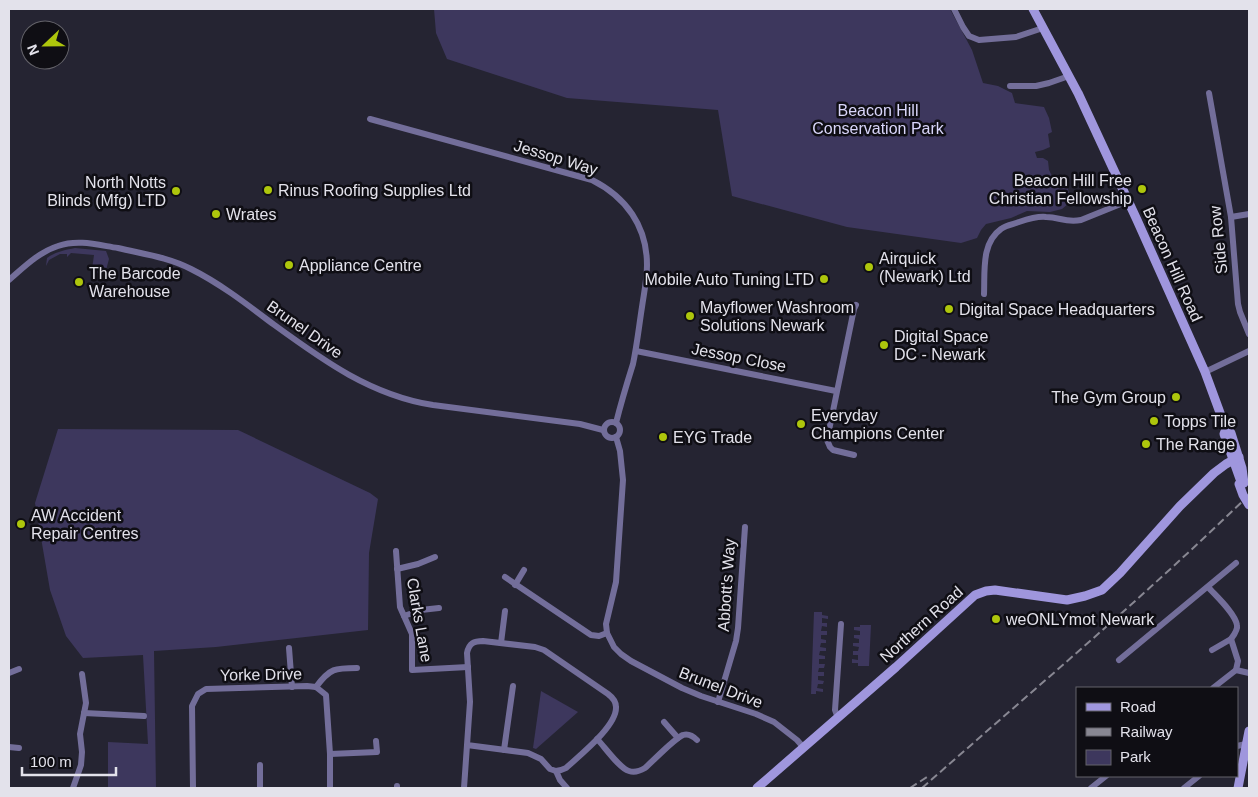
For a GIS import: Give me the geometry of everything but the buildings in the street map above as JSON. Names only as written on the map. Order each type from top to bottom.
[{"type":"street","points":[[954,9],[968,36],[979,40],[1016,37],[1043,28]]},
{"type":"street","name":"Beacon Hill Road","points":[[1033,9],[1069,76],[1128,201],[1205,372],[1226,429],[1224,434],[1236,459]]},
{"type":"street","points":[[1010,86],[1048,84],[1069,76]]},
{"type":"street","name":"Side Row","points":[[1209,92],[1221,141],[1231,217],[1238,304],[1249,334]]},
{"type":"street","name":"Jessop Way","points":[[370,119],[592,180],[618,196],[626,205],[637,220],[644,241],[647,264],[636,351],[616,423]]},
{"type":"street","points":[[984,294],[987,249],[991,239],[1002,228],[1030,218],[1040,217],[1073,222],[1128,201]]},
{"type":"street","points":[[1231,217],[1249,214]]},
{"type":"street","name":"Brunel Drive","points":[[9,280],[41,254],[58,246],[75,242],[96,244],[162,258],[201,274],[235,295],[338,369],[390,394],[427,404],[590,425],[603,430]]},
{"type":"street","points":[[854,455],[832,450],[827,440],[856,305]]},
{"type":"street","name":"Jessop Close","points":[[636,351],[836,391]]},
{"type":"street","points":[[1205,372],[1249,351]]},
{"type":"street","points":[[609,422],[616,423],[620,429],[619,434],[611,438],[607,437],[603,430],[605,424],[609,422]]},
{"type":"street","points":[[504,577],[591,635],[599,636],[607,633],[607,618],[616,582],[622,480],[620,451],[616,437]]},
{"type":"street","points":[[1236,459],[1242,468],[1241,484]]},
{"type":"street","name":"Northern Road","points":[[758,788],[896,667],[966,602],[979,593],[995,590],[1068,600],[1102,590],[1120,573],[1180,506],[1214,473],[1236,459]]},
{"type":"street","points":[[1214,473],[1223,471],[1231,473],[1241,484],[1249,504]]},
{"type":"street","name":"Abbott's Way","points":[[718,702],[736,641],[745,527]]},
{"type":"street","name":"Clarks Lane","points":[[396,551],[400,607],[412,634],[412,670],[468,667]]},
{"type":"street","points":[[398,569],[435,557]]},
{"type":"street","points":[[1119,660],[1236,563]]},
{"type":"street","points":[[515,584],[524,570]]},
{"type":"street","points":[[1208,587],[1232,614],[1237,626],[1235,634],[1231,639],[1212,650]]},
{"type":"street","points":[[404,616],[422,610],[439,608]]},
{"type":"street","points":[[501,642],[505,611]]},
{"type":"street","points":[[838,718],[835,710],[841,624]]},
{"type":"street","name":"Brunel Drive","points":[[607,633],[614,647],[626,658],[701,696],[774,722],[804,748]]},
{"type":"street","points":[[1214,687],[1236,670],[1238,661],[1231,639]]},
{"type":"street","points":[[464,788],[467,745],[470,702],[467,653],[468,647],[476,641],[501,642],[544,650],[611,696],[616,703],[615,715],[597,739],[566,768],[556,771],[550,769],[541,759],[528,753],[467,745]]},
{"type":"street","points":[[289,648],[292,687]]},
{"type":"street","points":[[316,687],[324,676],[332,670],[357,668]]},
{"type":"street","points":[[9,673],[19,669]]},
{"type":"street","points":[[1236,670],[1249,673]]},
{"type":"street","points":[[73,788],[81,765],[80,734],[86,702],[82,674]]},
{"type":"street","name":"Yorke Drive","points":[[193,788],[192,706],[198,694],[206,689],[307,686],[316,687],[326,695],[330,788]]},
{"type":"street","points":[[504,750],[513,686]]},
{"type":"street","points":[[84,713],[144,716]]},
{"type":"street","points":[[664,722],[678,738]]},
{"type":"street","points":[[1238,788],[1246,760],[1246,744],[1249,731]]},
{"type":"street","points":[[597,739],[626,770],[633,772],[645,768],[683,735],[693,735],[697,740]]},
{"type":"street","points":[[330,754],[377,752],[376,741]]},
{"type":"street","points":[[1238,746],[1246,744]]},
{"type":"street","points":[[9,747],[19,748]]},
{"type":"street","points":[[260,765],[260,788]]},
{"type":"street","points":[[556,771],[560,780],[567,788]]},
{"type":"street","points":[[1091,788],[1105,777]]},
{"type":"street","points":[[1184,788],[1198,777]]},
{"type":"green space","name":"Beacon Hill Conservation Park","points":[[434,9],[950,9],[972,50],[983,83],[998,86],[1012,93],[1015,103],[1044,107],[1052,132],[1048,134],[1050,147],[1035,152],[1037,158],[1043,158],[1048,161],[1049,170],[1053,178],[1056,179],[1060,176],[1065,178],[1069,193],[1069,203],[1062,209],[1050,212],[1027,211],[1011,218],[986,224],[977,238],[961,243],[847,227],[732,196],[718,110],[567,98],[447,59],[436,33]]},
{"type":"green space","points":[[75,248],[106,251],[109,259],[105,274],[97,273],[97,270],[92,269],[94,255],[71,253],[67,257],[67,254],[60,254],[49,260],[46,266],[47,258],[50,256]]},
{"type":"green space","points":[[58,429],[238,430],[370,493],[378,499],[369,553],[368,630],[216,647],[154,651],[156,788],[108,788],[108,742],[148,744],[143,655],[83,658],[66,636],[50,590],[35,503]]},
{"type":"green space","points":[[814,612],[822,612],[822,615],[828,616],[828,619],[822,618],[822,623],[827,623],[827,627],[822,626],[821,631],[827,631],[827,635],[821,635],[821,639],[826,640],[826,643],[821,643],[820,647],[826,648],[826,651],[820,651],[819,655],[825,656],[825,659],[819,659],[819,664],[825,664],[824,668],[819,668],[818,672],[824,672],[824,676],[818,676],[818,680],[824,681],[823,684],[818,684],[817,688],[823,689],[823,692],[816,691],[816,694],[811,694]]},
{"type":"green space","points":[[860,625],[871,625],[869,666],[858,666],[858,663],[852,663],[852,659],[858,660],[858,655],[853,655],[853,651],[858,651],[859,647],[853,646],[853,643],[859,643],[859,639],[854,638],[854,635],[860,635],[860,631],[854,630],[854,627],[860,627]]},
{"type":"green space","points":[[541,691],[578,712],[536,749],[533,748]]},
{"type":"railway","points":[[922,788],[1128,607],[1249,495]]},
{"type":"railway","points":[[910,788],[927,777]]},
{"type":"place","name":"Beacon Hill Free Christian Fellowship","points":[[1142,189]]},
{"type":"place","name":"Rinus Roofing Supplies Ltd","points":[[268,190]]},
{"type":"place","name":"North Notts Blinds (Mfg) LTD","points":[[176,191]]},
{"type":"place","name":"Wrates","points":[[216,214]]},
{"type":"place","name":"Appliance Centre","points":[[289,265]]},
{"type":"place","name":"Airquick (Newark) Ltd","points":[[869,267]]},
{"type":"place","name":"Mobile Auto Tuning LTD","points":[[824,279]]},
{"type":"place","name":"The Barcode Warehouse","points":[[79,282]]},
{"type":"place","name":"Digital Space Headquarters","points":[[949,309]]},
{"type":"place","name":"Mayflower Washroom Solutions Newark","points":[[690,316]]},
{"type":"place","name":"Digital Space DC - Newark","points":[[884,345]]},
{"type":"place","name":"The Gym Group","points":[[1176,397]]},
{"type":"place","name":"Topps Tile","points":[[1154,421]]},
{"type":"place","name":"Everyday Champions Center","points":[[801,424]]},
{"type":"place","name":"EYG Trade","points":[[663,437]]},
{"type":"place","name":"The Range","points":[[1146,444]]},
{"type":"place","name":"AW Accident Repair Centres","points":[[21,524]]},
{"type":"place","name":"weONLYmot Newark","points":[[996,619]]}]
